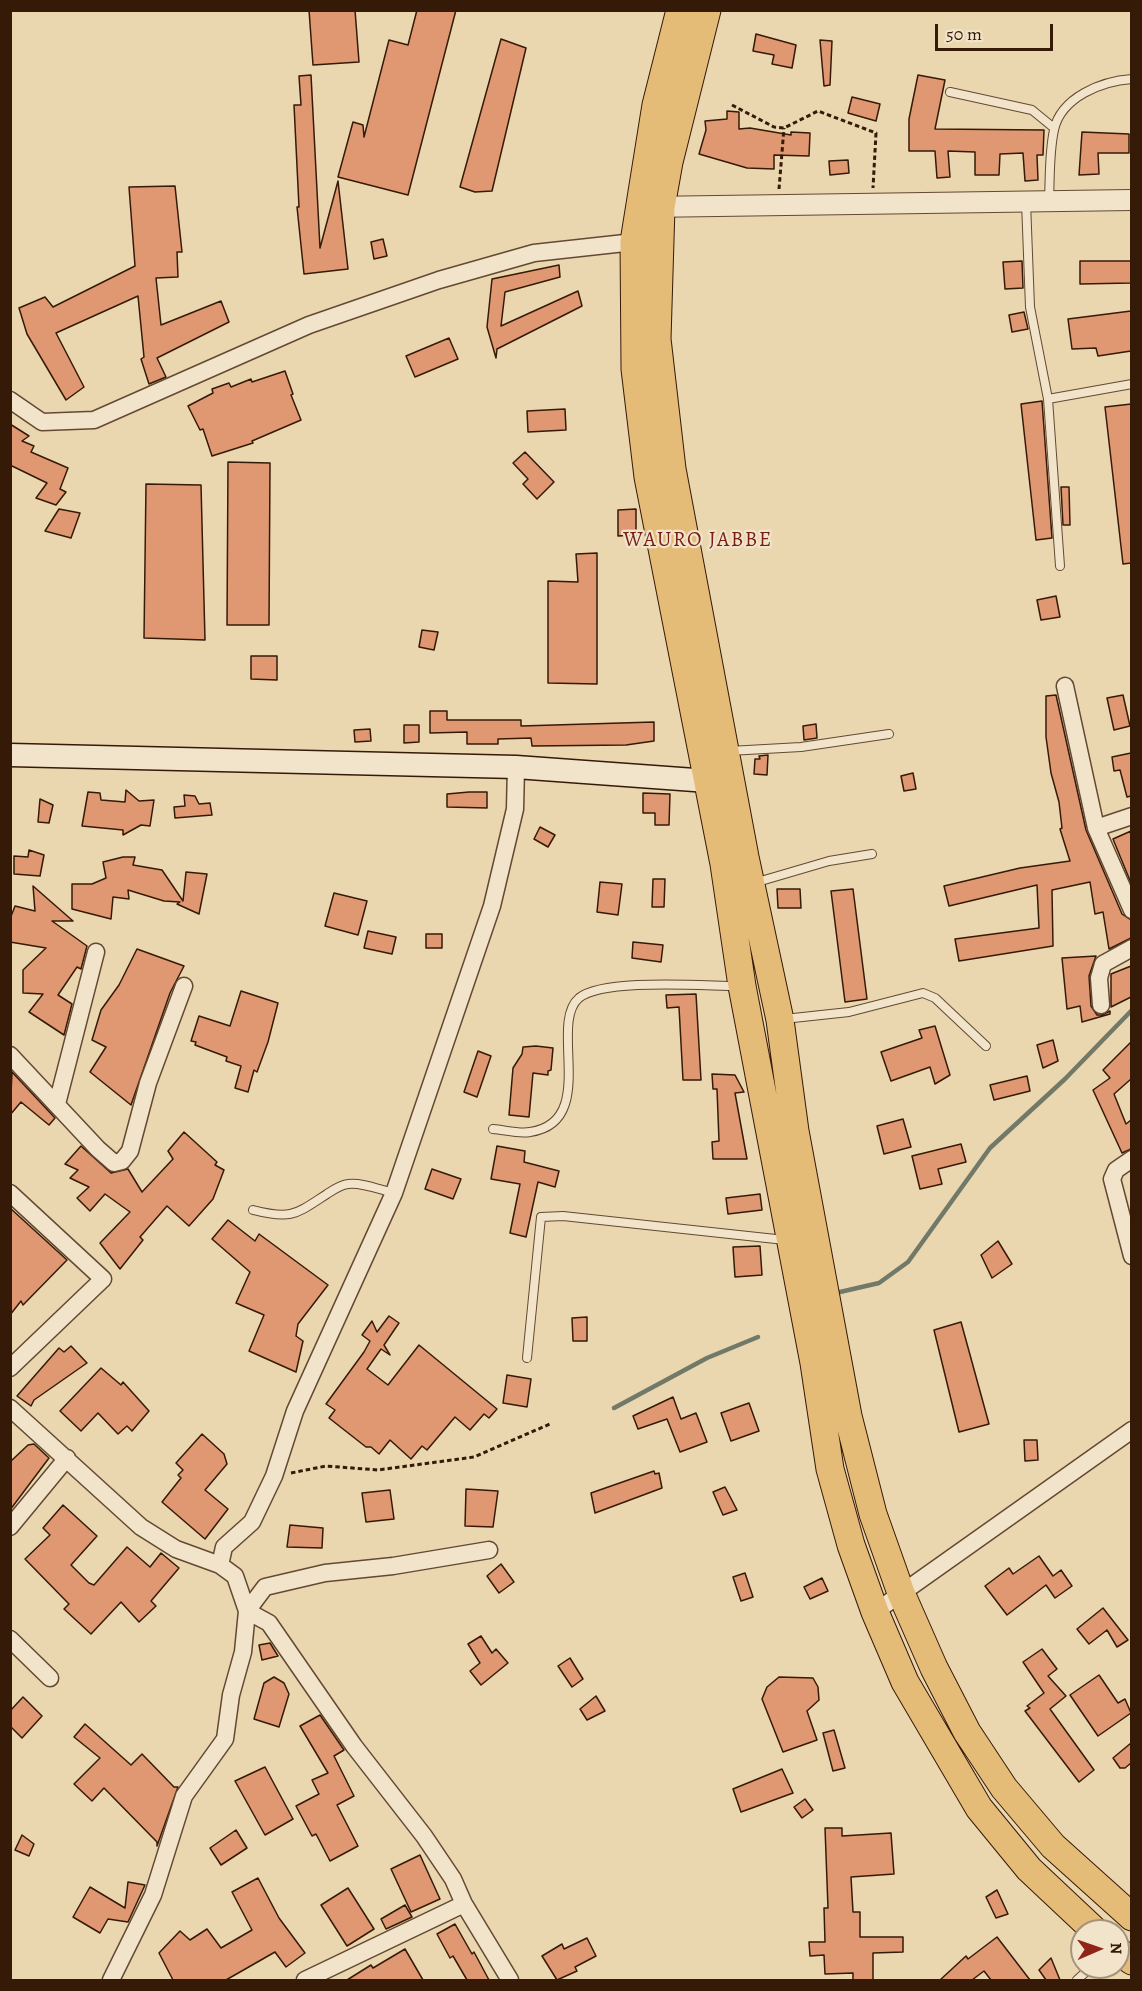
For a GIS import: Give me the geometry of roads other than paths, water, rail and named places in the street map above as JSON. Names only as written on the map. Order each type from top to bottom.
[{"type":"highway","points":[[680,10],[656,105],[650,207],[657,339],[672,469],[726,751],[719,782],[724,864],[741,986],[814,1363],[830,1468],[851,1545],[875,1612],[905,1682],[979,1808],[1029,1869],[1082,1919]]},
{"type":"highway","points":[[707,10],[669,162],[633,242],[635,369],[648,477],[719,782],[751,884],[780,1020],[795,1131],[848,1416],[873,1514],[900,1593],[934,1668],[967,1732],[1004,1788],[1053,1846],[1131,1917]]},
{"type":"main road","points":[[10,754],[516,767],[719,782]]},
{"type":"street","points":[[650,207],[1131,201]]},
{"type":"street","points":[[10,400],[42,422],[94,420],[309,325],[439,280],[534,253],[633,242]]},
{"type":"street","points":[[1065,686],[1096,828],[1131,910]]},
{"type":"street","points":[[220,1565],[224,1548],[252,1522],[274,1476],[296,1411],[394,1193],[492,906],[515,809],[516,767]]},
{"type":"street","points":[[1096,828],[1131,816]]},
{"type":"street","points":[[1101,1005],[1099,978],[1103,964],[1131,948]]},
{"type":"street","points":[[57,1104],[96,952]]},
{"type":"street","points":[[10,1055],[110,1160],[114,1163],[123,1161],[130,1151],[148,1083],[184,986]]},
{"type":"street","points":[[1131,1159],[1116,1170],[1112,1179],[1126,1218],[1131,1256]]},
{"type":"street","points":[[10,1193],[103,1279],[10,1368]]},
{"type":"street","points":[[10,1408],[141,1527],[176,1549],[220,1565],[235,1576],[247,1611],[243,1653],[231,1695],[225,1739],[184,1796],[153,1894],[111,1980]]},
{"type":"street","points":[[875,1612],[1131,1430]]},
{"type":"street","points":[[10,1527],[67,1458]]},
{"type":"street","points":[[247,1611],[265,1587],[325,1573],[393,1566],[489,1550]]},
{"type":"street","points":[[247,1611],[269,1623],[354,1746],[424,1836],[453,1879],[464,1904],[510,1980]]},
{"type":"street","points":[[10,1639],[50,1678]]},
{"type":"street","points":[[305,1980],[464,1904]]},
{"type":"lane","points":[[1050,202],[1054,128],[1066,108],[1088,90],[1111,81],[1131,79]]},
{"type":"lane","points":[[950,92],[1032,110],[1054,128]]},
{"type":"lane","points":[[1026,202],[1030,307],[1048,399],[1060,566]]},
{"type":"lane","points":[[1048,399],[1131,384]]},
{"type":"lane","points":[[726,751],[801,747],[889,734]]},
{"type":"lane","points":[[751,884],[829,861],[872,854]]},
{"type":"lane","points":[[493,1130],[529,1132],[549,1126],[561,1114],[567,1095],[570,1062],[568,1017],[578,999],[594,991],[637,985],[741,986]]},
{"type":"lane","points":[[780,1020],[849,1012],[923,993],[935,998],[986,1046]]},
{"type":"lane","points":[[253,1210],[275,1216],[290,1215],[307,1209],[339,1187],[350,1183],[394,1193]]},
{"type":"lane","points":[[527,1358],[541,1217],[563,1216],[789,1240]]},
{"type":"waterway","points":[[840,1292],[879,1283],[908,1262],[990,1148],[1065,1079],[1132,1010]]},
{"type":"waterway","points":[[614,1408],[707,1358],[758,1337]]},
{"type":"district","name":"WAURO JABBE","points":[[698,541]]}]
